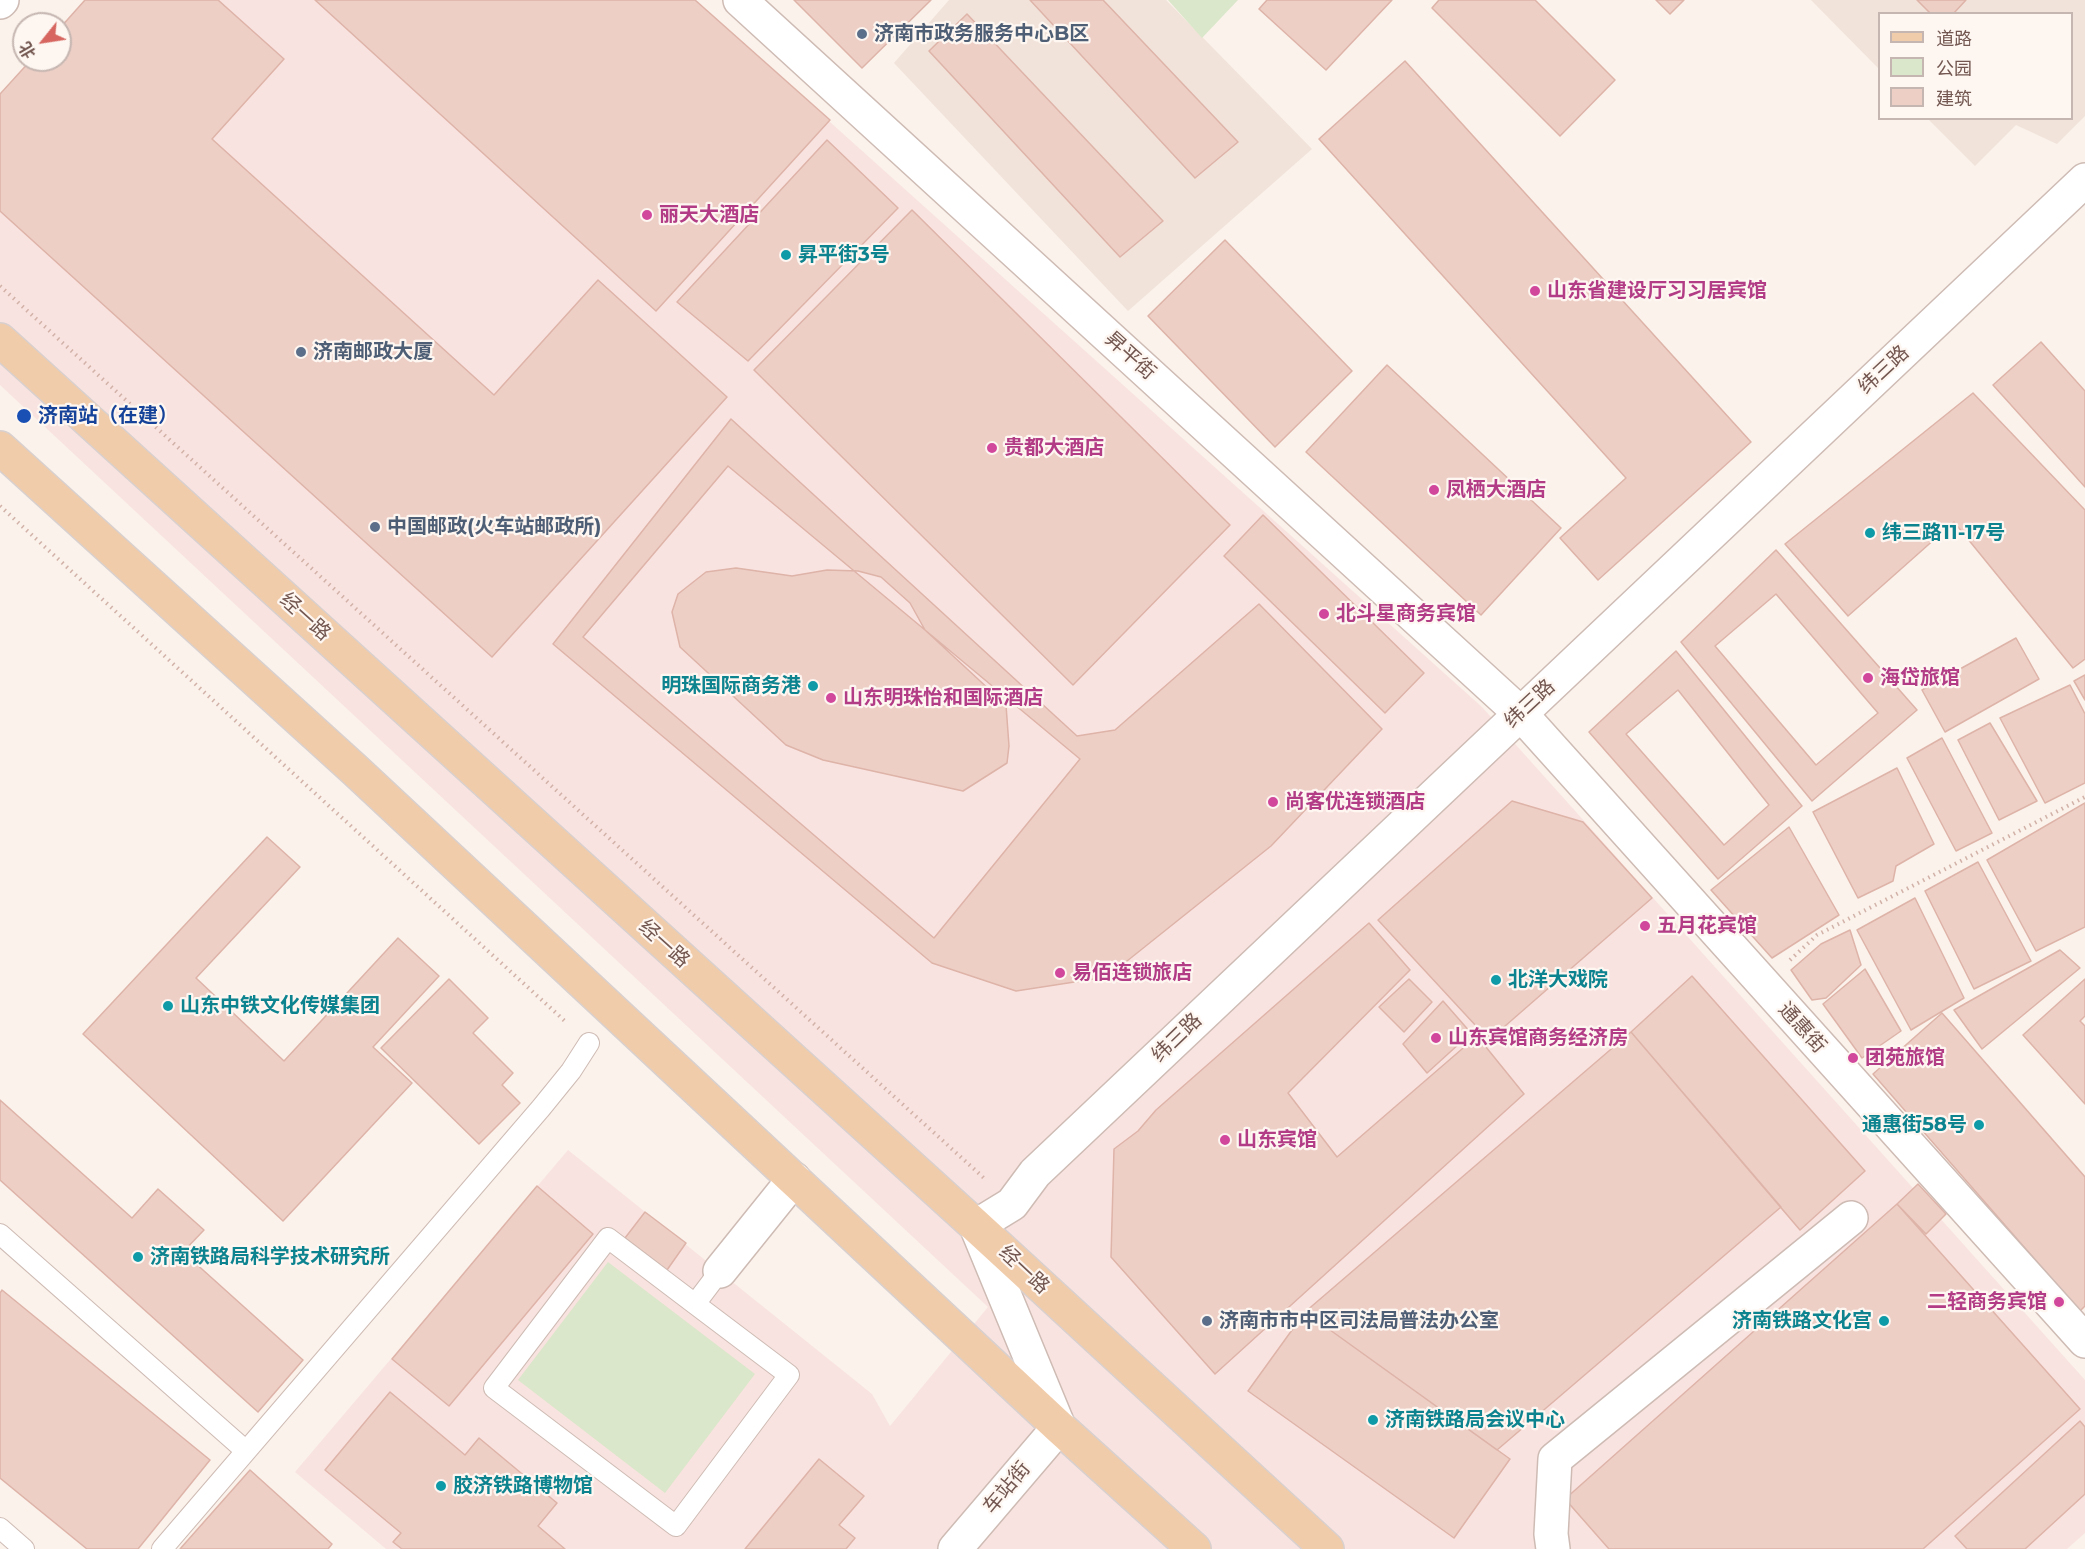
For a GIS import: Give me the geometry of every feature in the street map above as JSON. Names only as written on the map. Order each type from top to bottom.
[{"type":"main road","name":"经一路","points":[[0,340],[1327,1549]]},
{"type":"main road","points":[[0,448],[364,778],[1059,1427],[1194,1549]]},
{"type":"street","name":"昇平街","points":[[740,0],[1520,713]]},
{"type":"street","name":"纬三路","points":[[975,1226],[1012,1204],[1035,1173],[2085,180]]},
{"type":"street","name":"通惠街","points":[[1520,713],[2085,1341]]},
{"type":"street","points":[[720,1270],[794,1179]]},
{"type":"street","points":[[1553,1549],[1551,1534],[1555,1459],[1851,1218]]},
{"type":"street","points":[[975,1226],[1059,1427]]},
{"type":"street","name":"车站街","points":[[955,1549],[1059,1427]]},
{"type":"lane","points":[[162,1549],[541,1108],[571,1071],[589,1043]]},
{"type":"lane","points":[[0,1234],[246,1451]]},
{"type":"lane","points":[[608,1238],[695,1304],[789,1375],[676,1526],[494,1388],[608,1238]]},
{"type":"lane","points":[[695,1304],[720,1270]]},
{"type":"lane","points":[[0,1528],[24,1549]]},
{"type":"path","points":[[1763,985],[1817,935],[2085,797]]},
{"type":"shaded area","points":[[118,0],[694,0],[1482,707],[2085,1380],[2085,1533],[2067,1549],[386,1549],[295,1472],[568,1150],[872,1394],[890,1426],[988,1307],[0,385],[0,141],[58,72],[72,72],[72,55]]},
{"type":"shaded area","points":[[949,0],[1166,0],[1312,149],[1128,311],[894,63]]},
{"type":"shaded area","points":[[1811,0],[2085,0],[2085,116],[2057,144],[2016,125],[1975,166],[1929,120],[2073,120],[2073,12],[1878,12],[1878,68]]},
{"type":"green space","points":[[1168,0],[1238,0],[1202,38]]},
{"type":"green space","points":[[608,1262],[755,1374],[665,1493],[518,1380]]},
{"type":"building","name":"济南邮政大厦","points":[[85,0],[218,0],[284,59],[212,139],[494,395],[598,280],[727,397],[492,657],[0,211],[0,94],[20,72],[72,72],[72,15]]},
{"type":"building","name":"丽天大酒店","points":[[315,0],[695,0],[830,120],[656,311]]},
{"type":"building","name":"济南市政务服务中心B区","points":[[794,0],[931,0],[862,68]]},
{"type":"building","points":[[1030,0],[1103,0],[1238,142],[1195,178]]},
{"type":"building","points":[[1267,0],[1392,0],[1326,70],[1259,9]]},
{"type":"building","points":[[1439,0],[1535,0],[1615,80],[1560,136],[1432,8]]},
{"type":"building","points":[[1656,0],[1684,0],[1670,14]]},
{"type":"building","points":[[1917,0],[1966,0],[1955,12],[1929,12]]},
{"type":"building","points":[[967,14],[1163,221],[1120,257],[929,51]]},
{"type":"building","name":"山东省建设厅习习居宾馆","points":[[1405,61],[1751,442],[1598,580],[1560,538],[1626,478],[1319,139]]},
{"type":"building","name":"昇平街3号","points":[[827,140],[898,208],[748,361],[677,302]]},
{"type":"building","name":"贵都大酒店","points":[[912,210],[1230,525],[1073,685],[754,370]]},
{"type":"building","points":[[1225,240],[1352,371],[1275,447],[1148,316]]},
{"type":"building","points":[[2041,342],[2085,391],[2085,487],[1993,385]]},
{"type":"building","name":"凤栖大酒店","points":[[1387,365],[1561,528],[1481,615],[1306,452]]},
{"type":"building","name":"纬三路11-17号","points":[[1973,393],[2085,510],[2085,659],[2073,668],[1954,522],[1848,616],[1785,544]]},
{"type":"building","name":"明珠国际商务港","points":[[731,419],[1077,736],[1115,730],[1259,604],[1382,729],[1271,846],[1107,977],[1016,991],[932,963],[553,644]]},
{"type":"building","name":"山东明珠怡和国际酒店","points":[[728,466],[1080,759],[934,938],[583,637]]},
{"type":"building","name":"北斗星商务宾馆","points":[[1263,515],[1424,673],[1385,713],[1224,556]]},
{"type":"building","name":"海岱旅馆","points":[[1776,550],[1917,710],[1812,801],[1681,642]],"holes":[[[1776,594],[1878,713],[1816,765],[1715,646]]]},
{"type":"building","name":"明珠国际商务港","points":[[736,568],[792,576],[827,570],[858,571],[881,577],[910,603],[925,630],[1006,705],[1009,746],[1007,763],[963,791],[823,760],[786,745],[680,647],[672,612],[678,594],[706,572]]},
{"type":"building","points":[[2016,638],[2039,679],[1945,732],[1922,690]]},
{"type":"building","points":[[1676,651],[1802,806],[1718,879],[1589,732]],"holes":[[[1678,690],[1769,805],[1724,845],[1626,734]]]},
{"type":"building","points":[[2085,675],[2085,700],[2074,681]]},
{"type":"building","points":[[2070,685],[2085,714],[2085,783],[2045,803],[2000,718]]},
{"type":"building","points":[[1990,723],[2037,801],[1999,820],[1958,740]]},
{"type":"building","points":[[1942,738],[1992,833],[1956,851],[1907,758]]},
{"type":"building","points":[[1897,768],[1934,844],[1896,866],[1893,881],[1858,898],[1813,812]]},
{"type":"building","name":"北洋大戏院","points":[[1512,801],[1583,822],[1652,898],[1489,1040],[1378,920]]},
{"type":"building","points":[[2085,803],[2085,927],[2036,951],[1987,860]]},
{"type":"building","points":[[1789,827],[1839,915],[1772,958],[1711,890]]},
{"type":"building","name":"山东中铁文化传媒集团","points":[[267,837],[300,867],[196,978],[284,1061],[398,938],[439,976],[373,1047],[412,1083],[283,1221],[83,1034]]},
{"type":"building","points":[[1978,862],[2031,961],[1974,989],[1925,891]]},
{"type":"building","points":[[1915,898],[1964,998],[1911,1030],[1857,930]]},
{"type":"building","name":"山东宾馆","points":[[1369,923],[1410,970],[1288,1093],[1337,1157],[1477,1036],[1524,1094],[1215,1374],[1111,1257],[1114,1149],[1138,1131],[1156,1110]]},
{"type":"building","points":[[1850,930],[1861,965],[1826,998],[1812,1000],[1791,970],[1821,944]]},
{"type":"building","points":[[2060,950],[2080,968],[1982,1049],[1954,1010]]},
{"type":"building","points":[[1865,969],[1901,1031],[1862,1058],[1823,1004]]},
{"type":"building","points":[[1692,976],[1865,1171],[1800,1230],[1631,1032]]},
{"type":"building","points":[[449,979],[488,1018],[473,1033],[513,1073],[502,1085],[520,1103],[479,1144],[381,1048]]},
{"type":"building","points":[[1409,979],[1432,1002],[1404,1032],[1379,1007]]},
{"type":"building","points":[[2085,979],[2085,1016],[2080,1021],[2085,1026],[2085,1104],[2023,1035]]},
{"type":"building","name":"山东宾馆商务经济房","points":[[1443,1001],[1471,1033],[1427,1073],[1403,1044]]},
{"type":"building","name":"通惠街58号","points":[[1942,1013],[2085,1177],[2085,1306],[2080,1311],[1873,1074]]},
{"type":"building","points":[[1631,1032],[1781,1207],[1497,1450],[1305,1312]]},
{"type":"building","name":"济南铁路局科学技术研究所","points":[[0,1100],[132,1218],[158,1189],[204,1230],[183,1252],[303,1360],[258,1412],[0,1180]]},
{"type":"building","points":[[1918,1184],[1946,1214],[1926,1234],[1897,1204]]},
{"type":"building","points":[[537,1186],[593,1234],[449,1406],[392,1359]]},
{"type":"building","name":"济南铁路文化宫","points":[[1897,1204],[2080,1409],[1923,1549],[1609,1549],[1565,1499]]},
{"type":"building","points":[[645,1212],[686,1243],[667,1270],[625,1238]]},
{"type":"building","points":[[2,1290],[210,1460],[138,1549],[87,1549],[0,1478],[0,1293]]},
{"type":"building","name":"济南铁路局会议中心","points":[[1305,1312],[1510,1459],[1454,1538],[1248,1391]]},
{"type":"building","name":"胶济铁路博物馆","points":[[390,1392],[465,1455],[479,1438],[557,1503],[538,1526],[565,1549],[402,1549],[393,1542],[401,1533],[325,1470]]},
{"type":"building","points":[[2080,1421],[2085,1427],[2085,1494],[2025,1549],[1967,1549],[1955,1536]]},
{"type":"building","points":[[819,1459],[864,1496],[839,1525],[855,1538],[846,1549],[745,1549]]},
{"type":"building","points":[[250,1470],[332,1544],[328,1549],[180,1549]]},
{"type":"place","name":"济南市政务服务中心B区","points":[[862,34]]},
{"type":"place","name":"丽天大酒店","points":[[647,215]]},
{"type":"place","name":"昇平街3号","points":[[786,255]]},
{"type":"place","name":"山东省建设厅习习居宾馆","points":[[1535,291]]},
{"type":"place","name":"济南邮政大厦","points":[[301,352]]},
{"type":"place","name":"济南站（在建）","points":[[24,416]]},
{"type":"place","name":"贵都大酒店","points":[[992,448]]},
{"type":"place","name":"凤栖大酒店","points":[[1434,490]]},
{"type":"place","name":"中国邮政(火车站邮政所)","points":[[375,527]]},
{"type":"place","name":"纬三路11-17号","points":[[1870,533]]},
{"type":"place","name":"北斗星商务宾馆","points":[[1324,614]]},
{"type":"place","name":"海岱旅馆","points":[[1868,678]]},
{"type":"place","name":"明珠国际商务港","points":[[813,686]]},
{"type":"place","name":"山东明珠怡和国际酒店","points":[[831,698]]},
{"type":"place","name":"尚客优连锁酒店","points":[[1273,802]]},
{"type":"place","name":"五月花宾馆","points":[[1645,926]]},
{"type":"place","name":"易佰连锁旅店","points":[[1060,973]]},
{"type":"place","name":"北洋大戏院","points":[[1496,980]]},
{"type":"place","name":"山东中铁文化传媒集团","points":[[168,1006]]},
{"type":"place","name":"山东宾馆商务经济房","points":[[1436,1038]]},
{"type":"place","name":"团苑旅馆","points":[[1853,1058]]},
{"type":"place","name":"通惠街58号","points":[[1979,1125]]},
{"type":"place","name":"山东宾馆","points":[[1225,1140]]},
{"type":"place","name":"济南铁路局科学技术研究所","points":[[138,1257]]},
{"type":"place","name":"二轻商务宾馆","points":[[2059,1302]]},
{"type":"place","name":"济南市市中区司法局普法办公室","points":[[1207,1321]]},
{"type":"place","name":"济南铁路文化宫","points":[[1884,1321]]},
{"type":"place","name":"济南铁路局会议中心","points":[[1373,1420]]},
{"type":"place","name":"胶济铁路博物馆","points":[[441,1486]]}]
